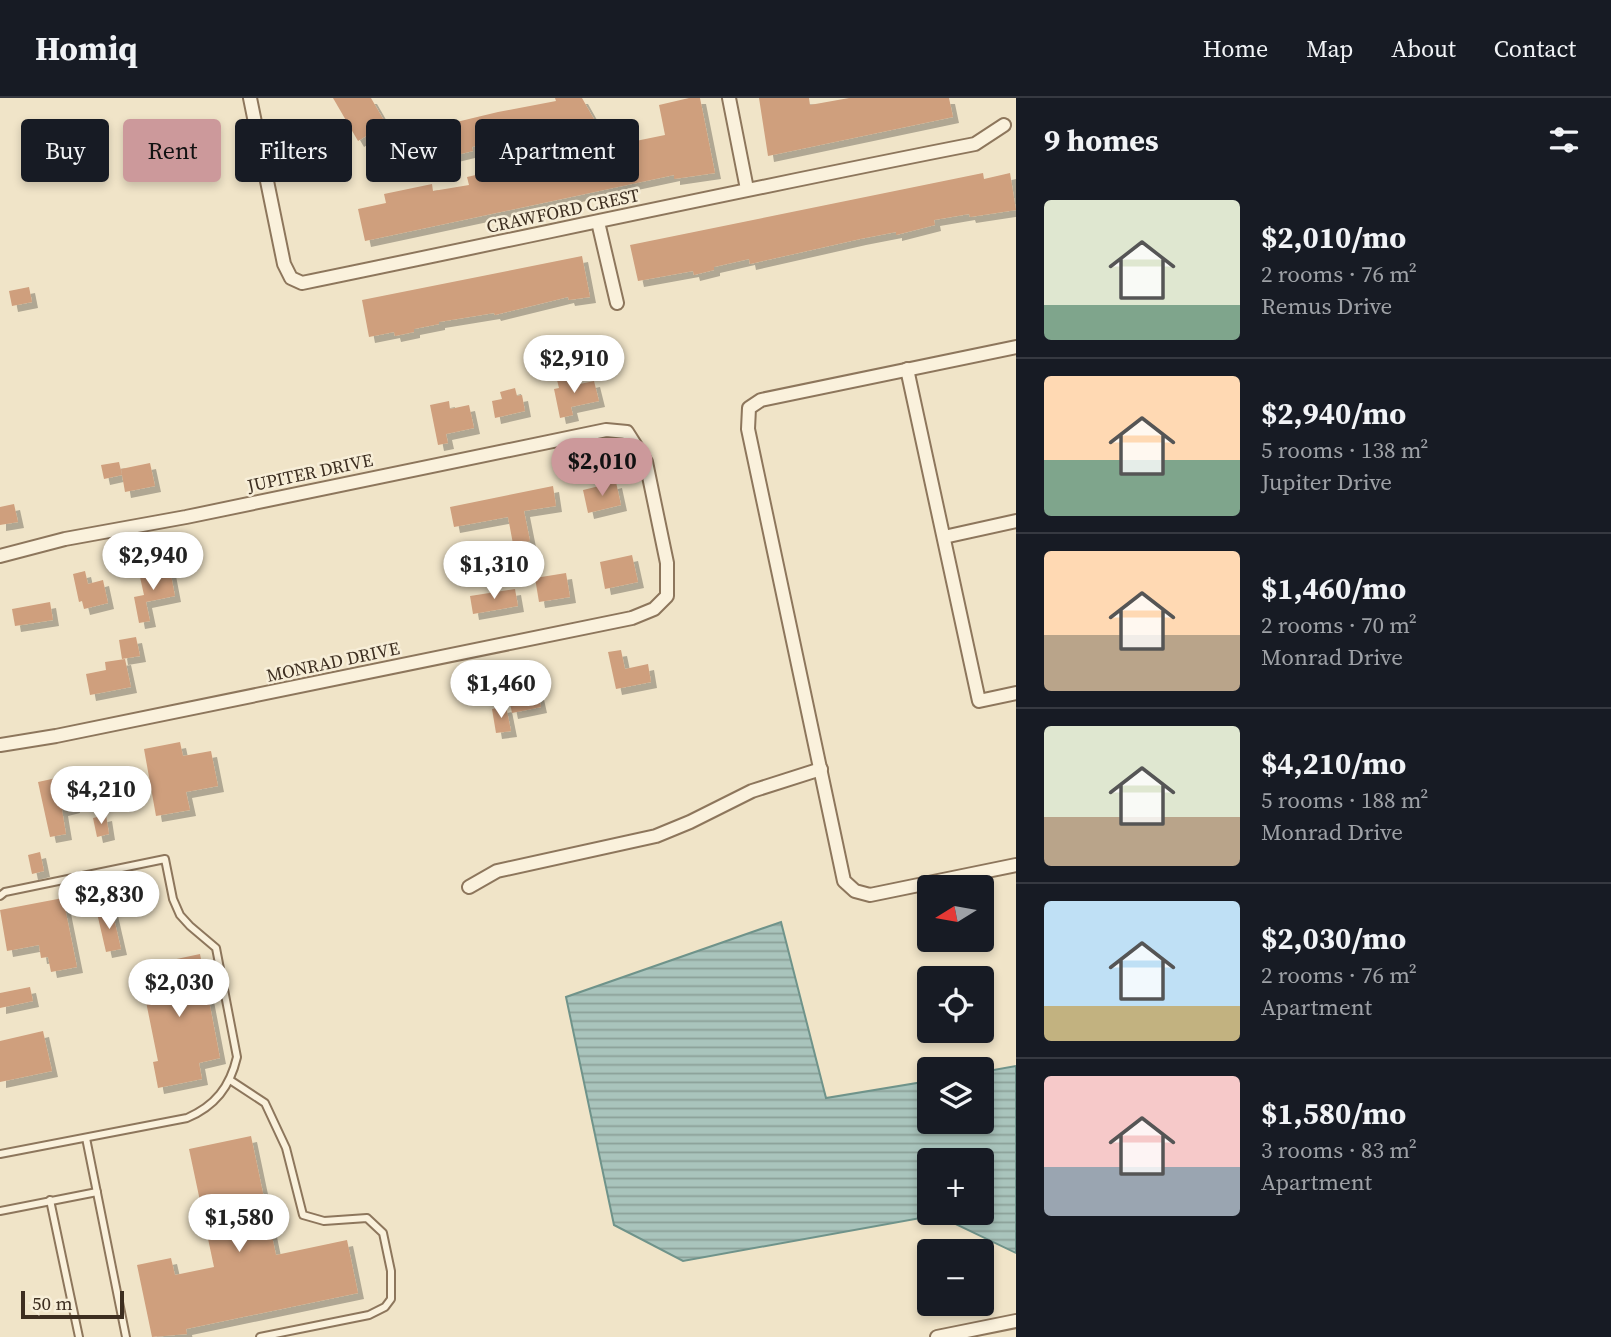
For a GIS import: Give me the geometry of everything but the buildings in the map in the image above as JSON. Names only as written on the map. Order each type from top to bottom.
[{"type":"street","name":"CRAWFORD CREST","points":[[250,98],[284,264],[290,278],[302,283],[975,144],[1004,125]]},
{"type":"street","points":[[729,98],[747,189]]},
{"type":"street","points":[[598,222],[617,303]]},
{"type":"street","points":[[917,888],[870,895],[855,891],[844,881],[748,429],[749,408],[761,400],[1016,346]]},
{"type":"street","points":[[907,369],[979,701],[1016,693]]},
{"type":"street","name":"JUPITER DRIVE","points":[[0,556],[65,540],[535,444],[557,442],[590,432],[627,432],[646,462],[667,563],[666,597]]},
{"type":"street","points":[[944,537],[1016,521]]},
{"type":"street","name":"MONRAD DRIVE","points":[[0,745],[97,728],[632,618],[654,610],[666,597]]},
{"type":"street","points":[[469,887],[497,871],[656,836],[752,791],[821,769]]},
{"type":"street","points":[[974,875],[1016,865]]},
{"type":"street","points":[[937,1337],[990,1332],[1016,1321]]},
{"type":"lane","points":[[0,896],[5,892],[165,859],[173,899],[180,915],[216,948],[237,1057],[230,1080],[217,1099],[202,1111],[187,1118],[0,1154]]},
{"type":"lane","points":[[230,1080],[265,1103],[286,1148],[303,1215],[324,1221],[367,1218],[383,1233],[391,1271],[391,1299],[385,1307],[369,1315],[260,1337]]},
{"type":"lane","points":[[86,1138],[126,1337]]},
{"type":"lane","points":[[0,1211],[97,1192]]},
{"type":"lane","points":[[50,1200],[79,1337]]},
{"type":"water","points":[[781,922],[826,1098],[917,1083],[917,1134],[994,1134],[994,1070],[1016,1066],[1016,1253],[994,1242],[994,1239],[987,1239],[958,1225],[994,1225],[994,1148],[917,1148],[917,1219],[683,1261],[614,1225],[566,997]]}]
